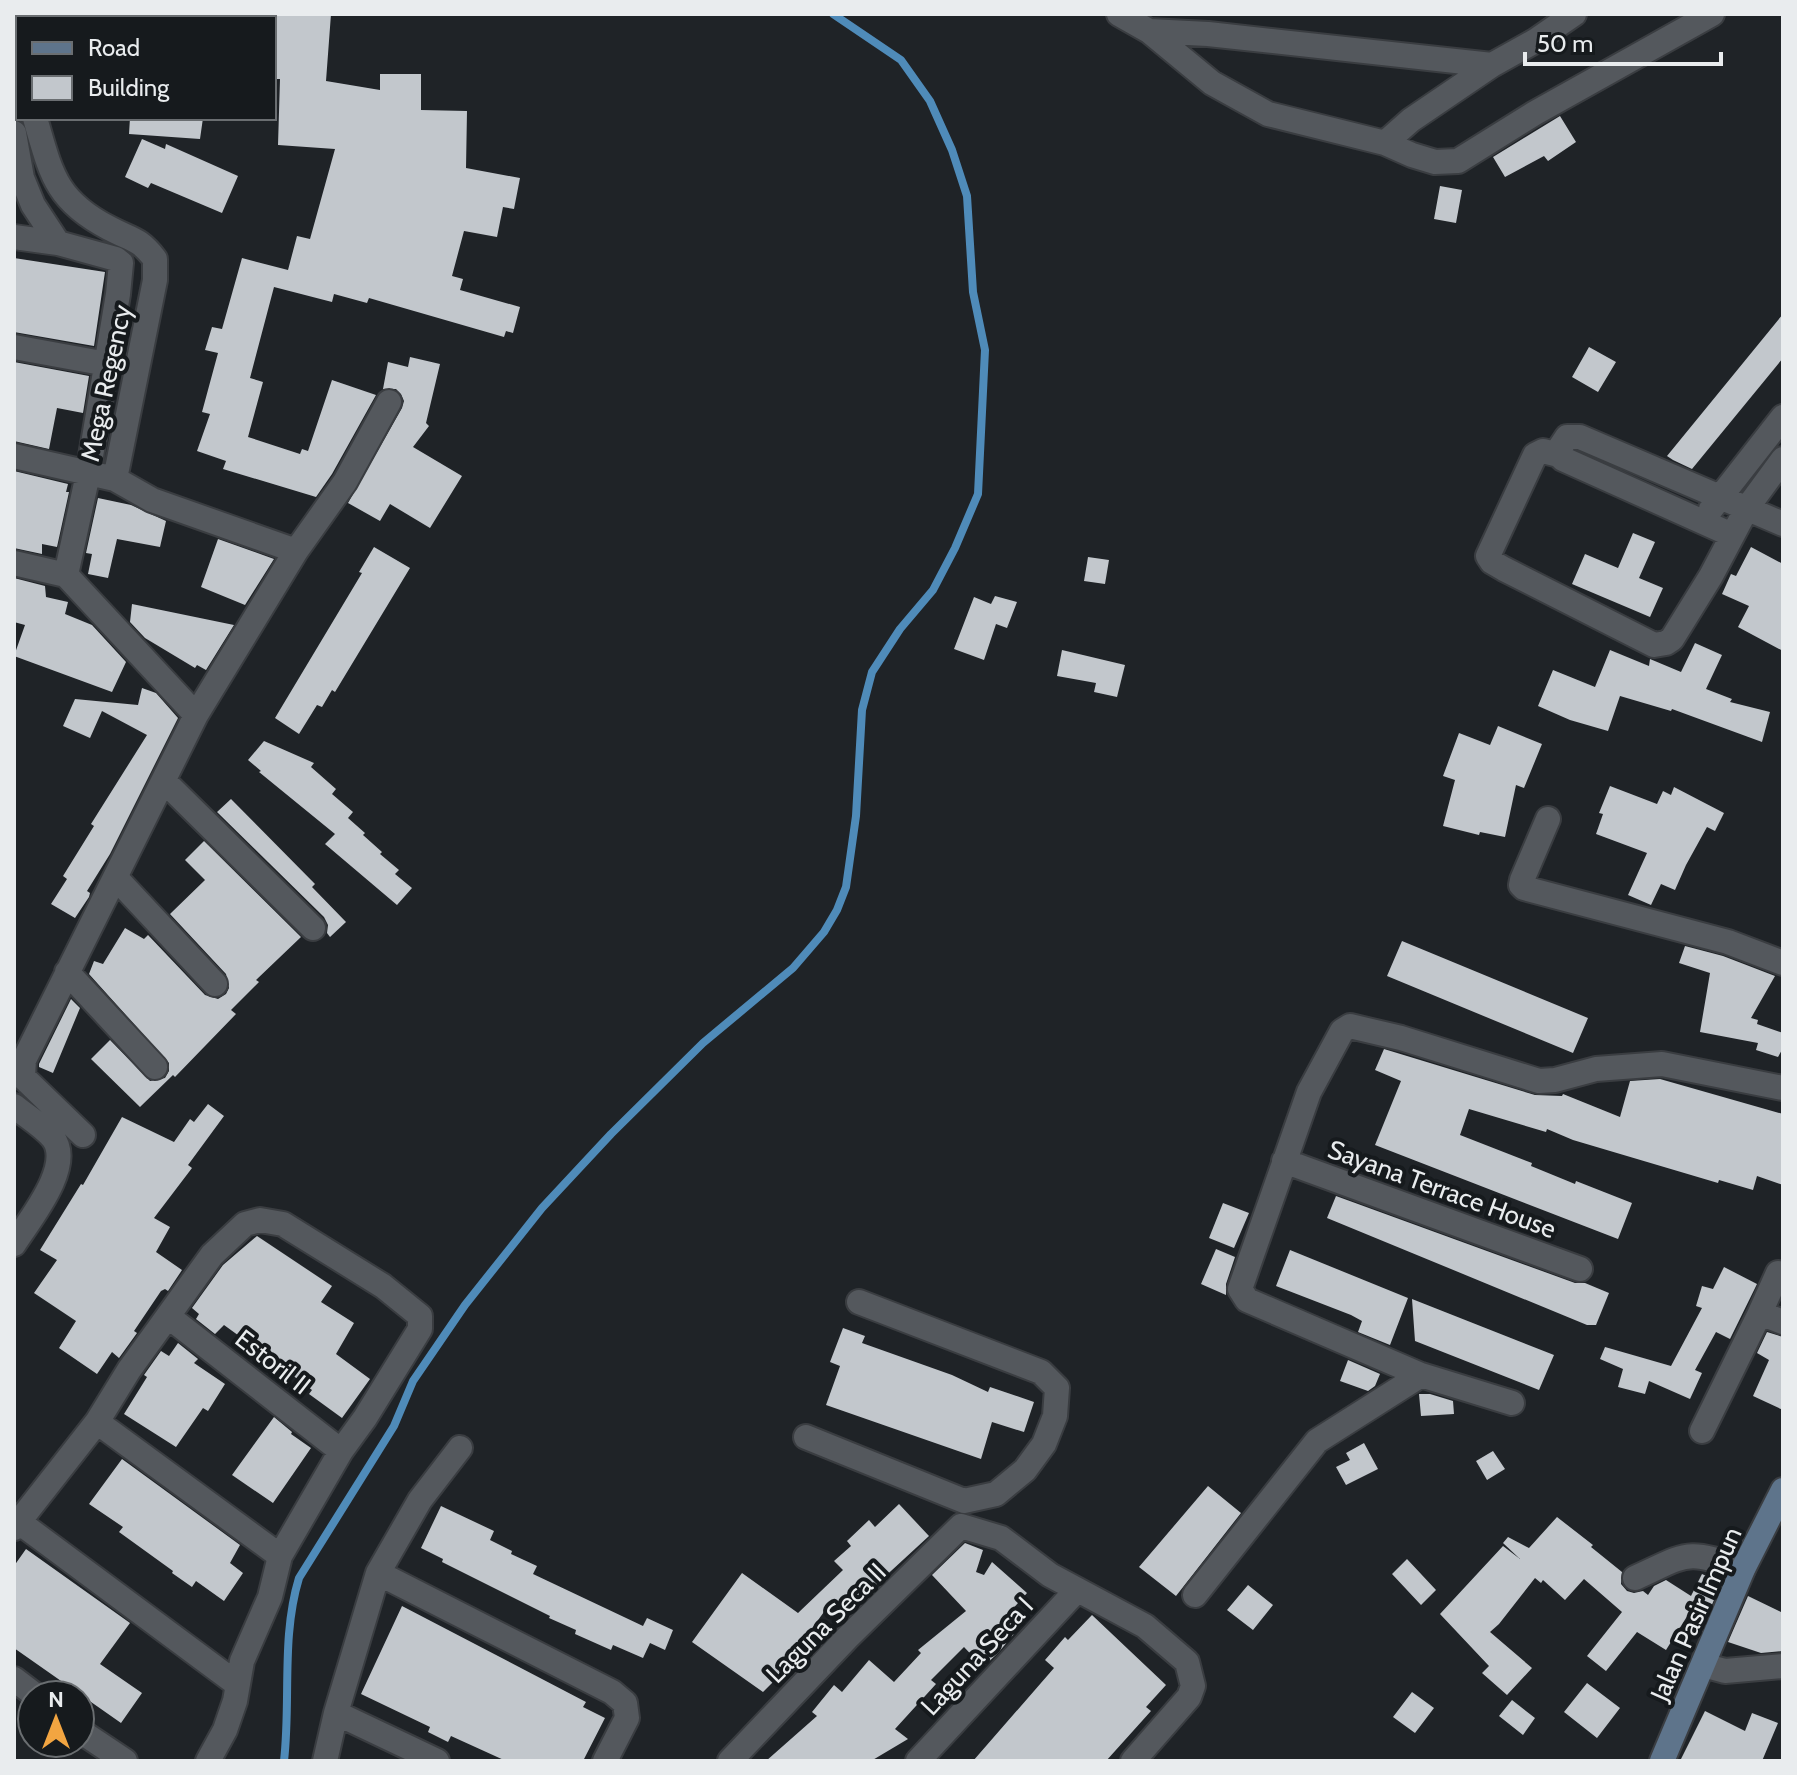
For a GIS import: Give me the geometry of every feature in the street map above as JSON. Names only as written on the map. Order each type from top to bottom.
[{"type":"street","points":[[1119,14],[1149,31],[1212,83],[1268,114],[1385,143],[1435,162],[1458,161],[1535,113],[1712,14]]},
{"type":"street","points":[[1385,143],[1411,120],[1574,14]]},
{"type":"street","points":[[1149,31],[1208,34],[1492,65]]},
{"type":"street","name":"Mega Regency","points":[[36,120],[61,192],[78,210],[112,230],[135,238],[155,259],[155,280],[115,479],[88,474],[121,263],[58,243]]},
{"type":"street","points":[[16,144],[22,178],[33,205],[58,243]]},
{"type":"street","points":[[14,237],[58,243]]},
{"type":"street","points":[[14,347],[107,364]]},
{"type":"street","points":[[83,1135],[23,1077],[24,1060],[196,715],[296,551],[345,482],[389,402]]},
{"type":"street","points":[[1703,521],[1783,417]]},
{"type":"street","points":[[1559,455],[1559,449],[1567,437],[1580,437],[1783,524]]},
{"type":"street","points":[[1732,535],[1559,455],[1543,451],[1535,455],[1488,556],[1504,569],[1654,645],[1672,639],[1711,576],[1747,508],[1783,459]]},
{"type":"street","points":[[14,456],[88,474],[66,575]]},
{"type":"street","points":[[115,479],[152,500],[296,551]]},
{"type":"street","points":[[14,563],[66,575],[196,715]]},
{"type":"street","points":[[165,782],[313,928]]},
{"type":"street","points":[[1548,819],[1522,880],[1524,888],[1728,942],[1783,963]]},
{"type":"street","points":[[116,878],[215,984]]},
{"type":"street","points":[[67,972],[155,1067]]},
{"type":"street","name":"Sayana Terrace House","points":[[1512,1403],[1421,1375],[1247,1300],[1240,1289],[1309,1092],[1342,1031],[1350,1026],[1401,1038],[1539,1081],[1596,1069],[1662,1064],[1783,1088]]},
{"type":"street","points":[[14,1106],[52,1137],[60,1151],[57,1173],[14,1244]]},
{"type":"street","name":"Sayana Terrace House","points":[[1284,1161],[1580,1269]]},
{"type":"street","points":[[208,1761],[225,1730],[235,1701],[242,1661],[270,1597],[280,1556],[341,1451],[420,1329],[420,1316],[383,1286],[283,1224],[260,1220],[245,1224],[212,1255],[129,1370],[97,1422],[16,1525],[237,1684]]},
{"type":"street","points":[[1702,1431],[1778,1273]]},
{"type":"street","points":[[859,1302],[1041,1372],[1057,1388],[1055,1416],[1044,1444],[1025,1470],[996,1494],[963,1513]]},
{"type":"street","points":[[1760,1313],[1783,1322]]},
{"type":"street","name":"Estoril II","points":[[169,1317],[341,1451]]},
{"type":"street","points":[[1195,1595],[1317,1441],[1421,1375]]},
{"type":"street","points":[[97,1422],[280,1556]]},
{"type":"street","points":[[806,1437],[963,1513],[1050,1575],[1145,1626],[1187,1662],[1193,1686],[1189,1697],[1133,1761]]},
{"type":"street","points":[[325,1761],[336,1713],[378,1573],[420,1500],[460,1448]]},
{"type":"street","name":"Jalan Pasir Impun","points":[[1662,1761],[1743,1569],[1783,1490]]},
{"type":"street","name":"Laguna Seca II","points":[[730,1761],[963,1513]]},
{"type":"street","points":[[1635,1578],[1683,1555],[1711,1557],[1743,1569]]},
{"type":"street","points":[[378,1573],[619,1698],[625,1703],[627,1718],[605,1761]]},
{"type":"street","name":"Laguna Seca I","points":[[918,1761],[1077,1590]]},
{"type":"street","points":[[1703,1665],[1725,1671],[1783,1666]]},
{"type":"street","points":[[336,1713],[437,1761]]},
{"type":"street","points":[[96,1742],[125,1761]]},
{"type":"building","points":[[331,14],[326,81],[380,90],[380,74],[421,74],[421,110],[467,111],[466,168],[520,178],[514,209],[503,207],[497,237],[464,231],[452,276],[463,279],[460,290],[520,307],[513,333],[506,331],[504,337],[369,298],[367,303],[334,294],[332,302],[274,287],[250,378],[263,382],[248,437],[300,454],[302,449],[308,451],[332,380],[376,395],[316,497],[223,469],[226,461],[197,451],[210,414],[202,412],[218,353],[205,350],[212,327],[222,329],[242,258],[288,270],[297,236],[310,239],[335,149],[278,145],[280,79],[276,79],[274,16]]},
{"type":"building","points":[[1560,116],[1576,142],[1548,161],[1544,156],[1505,177],[1493,157]]},
{"type":"building","points":[[130,120],[203,120],[200,139],[129,134]]},
{"type":"building","points":[[142,139],[165,149],[166,144],[238,176],[222,213],[151,183],[148,188],[125,177]]},
{"type":"building","points":[[1440,186],[1462,190],[1456,223],[1434,219]]},
{"type":"building","points":[[14,258],[105,272],[94,346],[14,332]]},
{"type":"building","points":[[1783,314],[1783,358],[1692,469],[1667,456]]},
{"type":"building","points":[[1589,347],[1616,362],[1598,392],[1572,377]]},
{"type":"building","points":[[410,357],[440,364],[426,423],[429,426],[413,447],[462,476],[430,528],[390,504],[380,521],[348,503],[404,401],[396,389],[383,389],[388,362],[408,367]]},
{"type":"building","points":[[14,362],[89,376],[83,413],[57,408],[49,449],[14,441]]},
{"type":"building","points":[[14,471],[68,484],[57,547],[42,544],[42,554],[14,548]]},
{"type":"building","points":[[98,498],[131,505],[166,521],[160,547],[117,539],[108,578],[88,574],[92,554],[86,553]]},
{"type":"building","points":[[1633,533],[1655,542],[1639,578],[1663,588],[1650,617],[1572,584],[1585,554],[1618,568]]},
{"type":"building","points":[[218,539],[274,559],[245,605],[201,587]]},
{"type":"building","points":[[374,547],[410,568],[335,692],[332,690],[322,707],[317,705],[299,734],[275,718],[362,573],[359,572]]},
{"type":"building","points":[[1751,547],[1783,564],[1783,651],[1738,627],[1749,606],[1722,594],[1731,574],[1736,576]]},
{"type":"building","points":[[1088,557],[1109,560],[1105,584],[1084,581]]},
{"type":"building","points":[[14,578],[45,586],[46,597],[68,602],[65,614],[92,625],[126,662],[112,692],[14,656],[25,625],[14,622]]},
{"type":"building","points":[[995,596],[1017,602],[1007,628],[996,624],[984,660],[954,649],[974,597],[991,604]]},
{"type":"building","points":[[132,604],[234,625],[206,670],[197,665],[195,668],[145,638],[130,622]]},
{"type":"building","points":[[1695,643],[1722,655],[1706,689],[1732,699],[1730,702],[1770,712],[1762,742],[1672,709],[1620,696],[1608,731],[1570,720],[1538,706],[1553,670],[1595,687],[1610,650],[1649,666],[1650,659],[1681,672]]},
{"type":"building","points":[[1062,650],[1125,665],[1117,697],[1094,692],[1096,683],[1057,676]]},
{"type":"building","points":[[142,688],[156,693],[178,718],[110,854],[87,891],[89,897],[75,918],[51,904],[67,879],[63,876],[94,826],[91,824],[147,735],[102,711],[90,738],[63,726],[75,699],[138,705]]},
{"type":"building","points":[[1498,726],[1542,744],[1524,788],[1516,785],[1505,837],[1480,832],[1479,835],[1443,826],[1455,780],[1443,776],[1459,733],[1490,745]]},
{"type":"building","points":[[264,741],[314,763],[311,767],[336,789],[332,794],[353,812],[348,818],[399,870],[395,874],[412,888],[397,905],[325,844],[335,834],[248,760]]},
{"type":"building","points":[[1610,786],[1657,804],[1663,791],[1671,795],[1674,787],[1724,813],[1715,831],[1707,827],[1675,890],[1661,884],[1651,905],[1628,895],[1647,853],[1596,834],[1603,814],[1599,813]]},
{"type":"building","points":[[231,799],[315,884],[312,887],[346,922],[330,937],[324,917],[217,812]]},
{"type":"building","points":[[204,841],[301,937],[256,980],[259,982],[231,1010],[236,1014],[175,1077],[173,1075],[140,1107],[91,1059],[110,1040],[150,1081],[165,1078],[169,1063],[89,974],[94,961],[103,964],[125,928],[144,939],[148,935],[205,995],[218,999],[226,994],[229,988],[226,974],[170,914],[205,880],[185,860]]},
{"type":"building","points":[[1402,941],[1588,1018],[1573,1053],[1387,976]]},
{"type":"building","points":[[1685,946],[1723,956],[1775,976],[1751,1018],[1758,1020],[1757,1024],[1783,1033],[1783,1048],[1778,1057],[1756,1050],[1758,1043],[1700,1032],[1710,973],[1679,963]]},
{"type":"building","points":[[71,999],[80,1008],[53,1073],[39,1067],[39,1064]]},
{"type":"building","points":[[1384,1049],[1535,1095],[1563,1094],[1620,1117],[1630,1081],[1660,1079],[1783,1114],[1783,1185],[1757,1176],[1753,1190],[1719,1180],[1718,1183],[1573,1140],[1547,1129],[1546,1132],[1469,1109],[1460,1135],[1532,1163],[1531,1166],[1575,1184],[1576,1181],[1632,1203],[1618,1239],[1375,1145],[1401,1081],[1375,1070]]},
{"type":"building","points":[[208,1104],[224,1116],[188,1165],[192,1168],[154,1218],[170,1227],[156,1252],[182,1270],[168,1291],[161,1291],[119,1358],[112,1352],[97,1374],[59,1348],[76,1321],[34,1293],[57,1260],[40,1250],[83,1185],[122,1117],[174,1142],[190,1119],[194,1122]]},
{"type":"building","points":[[1336,1196],[1609,1293],[1596,1325],[1587,1325],[1327,1218]]},
{"type":"building","points":[[1223,1203],[1249,1213],[1234,1248],[1209,1238]]},
{"type":"building","points":[[257,1236],[332,1286],[321,1302],[354,1323],[336,1354],[370,1379],[342,1418],[309,1394],[312,1390],[224,1325],[215,1334],[196,1319],[199,1314],[192,1308],[223,1265]]},
{"type":"building","points":[[1216,1249],[1235,1257],[1226,1284],[1226,1295],[1201,1284]]},
{"type":"building","points":[[1290,1250],[1408,1298],[1390,1345],[1358,1332],[1362,1321],[1351,1315],[1276,1286]]},
{"type":"building","points":[[1724,1267],[1757,1284],[1730,1339],[1716,1332],[1695,1370],[1702,1373],[1690,1399],[1649,1381],[1645,1394],[1618,1387],[1623,1369],[1600,1359],[1605,1347],[1671,1366],[1702,1308],[1696,1306],[1702,1286],[1713,1289]]},
{"type":"building","points":[[1412,1299],[1554,1355],[1539,1390],[1415,1341]]},
{"type":"building","points":[[843,1328],[865,1336],[862,1343],[952,1375],[988,1392],[990,1387],[1034,1402],[1024,1432],[992,1422],[981,1459],[826,1405],[840,1366],[830,1362]]},
{"type":"building","points":[[1767,1332],[1783,1337],[1783,1410],[1753,1396],[1769,1360],[1757,1353]]},
{"type":"building","points":[[178,1343],[198,1359],[194,1363],[225,1384],[208,1411],[203,1408],[176,1447],[124,1414],[147,1377],[144,1375],[161,1351],[169,1356]]},
{"type":"building","points":[[1348,1360],[1380,1374],[1375,1386],[1368,1391],[1340,1381]]},
{"type":"building","points":[[1419,1394],[1453,1401],[1454,1414],[1421,1416]]},
{"type":"building","points":[[274,1417],[311,1448],[273,1503],[232,1475]]},
{"type":"building","points":[[1364,1443],[1378,1469],[1346,1485],[1336,1467],[1350,1460],[1346,1453]]},
{"type":"building","points":[[1493,1451],[1505,1469],[1487,1480],[1476,1461]]},
{"type":"building","points":[[122,1459],[240,1545],[230,1563],[243,1573],[224,1601],[196,1581],[192,1587],[172,1573],[119,1532],[123,1527],[89,1504]]},
{"type":"building","points":[[1208,1486],[1241,1513],[1176,1596],[1139,1567]]},
{"type":"building","points":[[899,1504],[929,1536],[841,1617],[829,1605],[763,1692],[692,1642],[742,1573],[798,1613],[843,1570],[834,1561],[851,1546],[847,1541],[869,1520],[875,1527]]},
{"type":"building","points":[[441,1506],[494,1531],[490,1540],[537,1566],[533,1574],[643,1626],[647,1618],[673,1630],[665,1650],[650,1643],[643,1658],[613,1645],[611,1650],[575,1634],[576,1630],[442,1562],[443,1559],[421,1548]]},
{"type":"building","points":[[1557,1517],[1622,1572],[1621,1584],[1627,1591],[1643,1591],[1648,1595],[1654,1586],[1666,1580],[1691,1596],[1702,1574],[1721,1583],[1706,1619],[1691,1610],[1666,1650],[1637,1632],[1606,1671],[1587,1656],[1622,1612],[1584,1579],[1565,1600],[1543,1580],[1541,1583],[1535,1578],[1490,1632],[1532,1668],[1507,1695],[1482,1673],[1489,1666],[1440,1614],[1503,1546],[1520,1559],[1503,1543],[1508,1537],[1529,1548]]},
{"type":"building","points":[[965,1543],[983,1550],[976,1572],[984,1575],[992,1562],[1027,1593],[1010,1612],[1023,1623],[998,1653],[983,1667],[964,1647],[931,1680],[936,1684],[895,1729],[908,1739],[871,1761],[766,1761],[817,1716],[812,1712],[834,1685],[842,1692],[869,1660],[894,1682],[921,1653],[918,1650],[966,1611],[932,1575]]},
{"type":"building","points":[[26,1549],[130,1623],[100,1664],[142,1693],[121,1723],[96,1705],[96,1679],[58,1679],[14,1648],[14,1566]]},
{"type":"building","points":[[1407,1559],[1436,1590],[1421,1605],[1392,1574]]},
{"type":"building","points":[[1248,1585],[1273,1605],[1253,1630],[1227,1610]]},
{"type":"building","points":[[1748,1596],[1783,1613],[1783,1651],[1761,1653],[1728,1642]]},
{"type":"building","points":[[402,1606],[586,1702],[583,1707],[605,1718],[583,1761],[506,1761],[451,1736],[448,1742],[428,1732],[430,1727],[361,1694]]},
{"type":"building","points":[[1092,1615],[1166,1685],[1146,1707],[1151,1711],[1106,1761],[973,1761],[1054,1668],[1045,1660],[1065,1637],[1068,1640]]},
{"type":"building","points":[[1587,1683],[1620,1708],[1597,1738],[1564,1712]]},
{"type":"building","points":[[1412,1692],[1434,1708],[1415,1733],[1393,1717]]},
{"type":"building","points":[[1512,1700],[1535,1718],[1523,1735],[1499,1716]]},
{"type":"building","points":[[1705,1711],[1745,1731],[1752,1713],[1778,1723],[1762,1761],[1680,1761]]},
{"type":"waterway","points":[[284,1761],[288,1646],[293,1600],[299,1578],[394,1426],[413,1381],[465,1305],[542,1208],[703,1043],[793,968],[824,932],[837,910],[846,887],[856,816],[862,710],[872,672],[900,629],[933,590],[978,494],[985,350],[973,292],[967,196],[952,150],[930,101],[901,60],[833,14]]}]
